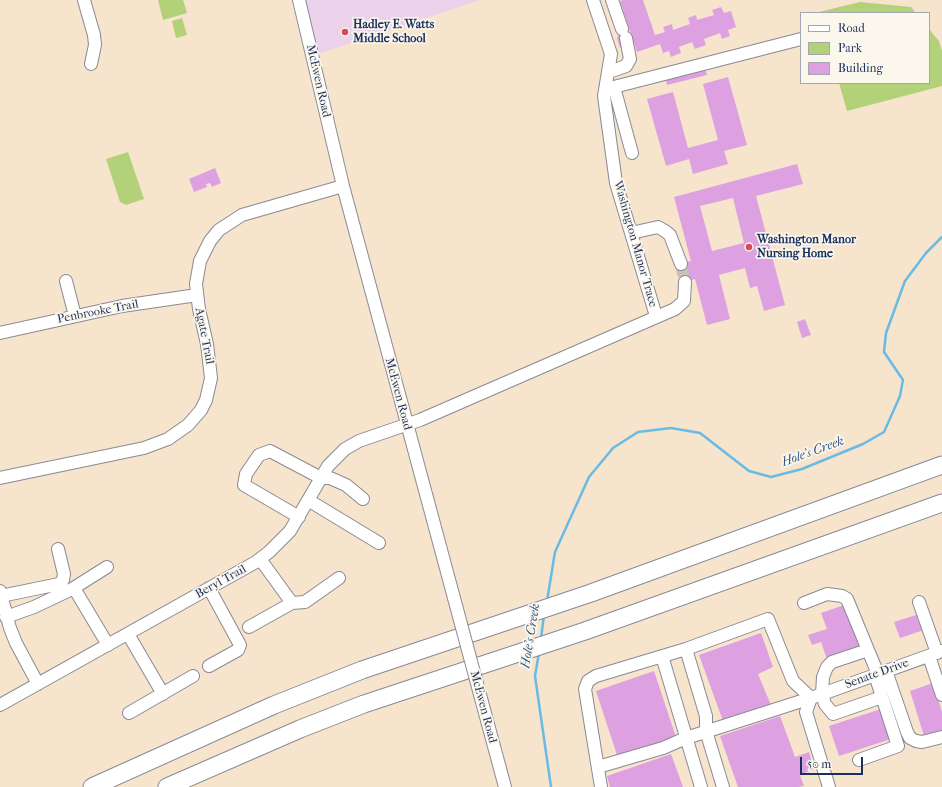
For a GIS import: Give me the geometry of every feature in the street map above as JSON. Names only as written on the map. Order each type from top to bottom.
[{"type":"highway","points":[[92,787],[274,705],[333,682],[442,642],[513,620],[591,593],[942,465]]},
{"type":"highway","points":[[167,787],[300,729],[364,704],[585,631],[942,503]]},
{"type":"street","points":[[84,0],[94,35],[92,64]]},
{"type":"street","name":"McEwen Road","points":[[299,0],[343,186],[505,787]]},
{"type":"street","name":"Washington Manor Trace","points":[[406,424],[420,420],[635,327],[656,316],[616,183],[604,96],[610,88],[609,72],[611,54],[593,0]]},
{"type":"street","points":[[609,72],[626,66],[630,59],[624,34],[612,0]]},
{"type":"street","points":[[632,154],[610,88],[800,39]]},
{"type":"street","name":"Agate Trail","points":[[0,478],[144,448],[168,439],[188,425],[201,410],[206,400],[211,378],[207,344],[197,295],[197,272],[205,250],[219,230],[232,220],[253,210],[343,186]]},
{"type":"street","points":[[631,234],[658,227],[665,231],[670,235],[681,264]]},
{"type":"street","points":[[66,281],[74,316]]},
{"type":"street","points":[[656,316],[675,309],[684,301],[684,282]]},
{"type":"street","name":"Penbrooke Trail","points":[[0,332],[122,306],[197,295]]},
{"type":"street","name":"Beryl Trail","points":[[0,705],[260,559],[280,542],[299,517],[321,478],[335,457],[349,446],[370,436],[406,424]]},
{"type":"street","points":[[299,517],[244,485],[246,474],[259,455],[270,451],[321,478],[330,478],[346,485],[363,499]]},
{"type":"street","points":[[308,500],[379,543]]},
{"type":"street","points":[[38,684],[16,643],[6,617],[1,594],[59,584],[63,580],[64,574],[58,549]]},
{"type":"street","points":[[260,559],[292,603]]},
{"type":"street","points":[[6,617],[34,607],[74,588],[107,568]]},
{"type":"street","points":[[249,627],[292,603],[305,602],[339,578]]},
{"type":"street","points":[[74,588],[108,645]]},
{"type":"street","points":[[209,588],[240,645],[238,650],[209,666]]},
{"type":"street","points":[[804,603],[827,594],[842,596],[847,599],[868,650],[910,738],[922,742],[942,737]]},
{"type":"street","points":[[919,602],[938,655],[942,695]]},
{"type":"street","points":[[601,787],[585,689],[588,681],[596,676],[686,650],[768,619],[793,681],[816,696],[833,714],[882,697]]},
{"type":"street","points":[[128,634],[163,694]]},
{"type":"street","points":[[686,650],[706,716],[706,731],[723,787]]},
{"type":"street","points":[[829,787],[806,712],[816,696],[827,667],[832,662],[868,650]]},
{"type":"street","name":"Senate Drive","points":[[598,767],[663,748],[706,731],[938,655]]},
{"type":"street","points":[[662,656],[701,787]]},
{"type":"street","points":[[859,760],[898,746],[882,697],[880,673]]},
{"type":"street","points":[[129,713],[193,676]]},
{"type":"shaded area","name":"Hadley E. Watts Middle School","points":[[299,0],[480,0],[312,56]]},
{"type":"green space","points":[[158,0],[183,0],[187,13],[163,20]]},
{"type":"green space","points":[[860,2],[911,7],[915,12],[819,12]]},
{"type":"green space","points":[[182,18],[187,35],[176,38],[172,21]]},
{"type":"green space","points":[[930,30],[939,41],[942,51],[942,86],[847,111],[839,84],[930,84]]},
{"type":"green space","points":[[128,152],[144,199],[126,205],[120,202],[106,159]]},
{"type":"building","points":[[643,0],[655,35],[665,32],[663,27],[672,24],[673,30],[690,24],[688,18],[696,15],[697,20],[714,15],[712,10],[721,7],[724,13],[731,11],[736,27],[728,30],[730,36],[722,39],[720,33],[704,39],[706,45],[695,49],[692,42],[679,47],[681,53],[671,57],[669,51],[663,53],[660,44],[637,52],[634,43],[626,38],[620,48],[617,38],[622,29],[631,34],[620,1]]},
{"type":"building","points":[[704,66],[707,75],[667,85],[665,76]]},
{"type":"building","points":[[728,77],[747,145],[724,151],[728,164],[693,174],[689,159],[666,166],[647,99],[673,92],[688,148],[718,140],[703,84]]},
{"type":"building","name":"Washington Manor Nursing Home","points":[[797,164],[803,184],[756,196],[785,305],[764,311],[757,286],[750,288],[745,268],[719,275],[730,319],[707,325],[695,279],[681,283],[676,265],[691,261],[674,197]],"holes":[[[733,198],[744,243],[712,251],[700,206]]]},
{"type":"building","points":[[215,168],[221,183],[212,187],[210,183],[206,184],[207,187],[194,192],[189,179]]},
{"type":"building","points":[[805,319],[811,335],[802,338],[797,322]]},
{"type":"building","points":[[847,604],[862,646],[827,659],[821,642],[812,645],[808,635],[827,629],[821,613]]},
{"type":"building","points":[[919,614],[924,630],[900,638],[894,622]]},
{"type":"building","points":[[761,633],[773,667],[758,674],[771,705],[723,721],[699,655]]},
{"type":"building","points":[[654,671],[677,740],[618,758],[596,691]]},
{"type":"building","points":[[933,683],[942,712],[942,733],[925,739],[910,691]]},
{"type":"building","points":[[884,708],[894,738],[839,756],[829,726]]},
{"type":"building","points":[[780,716],[795,757],[809,752],[814,769],[800,775],[804,786],[738,787],[720,736]]},
{"type":"building","points":[[671,754],[683,787],[610,787],[607,776]]},
{"type":"waterway","name":"Hole's Creek","points":[[547,601],[555,552],[589,477],[613,448],[638,432],[671,428],[700,433],[749,471],[771,477],[802,469],[863,444],[884,432],[900,396],[903,380],[884,352],[886,333],[905,281],[926,253],[942,237]]},
{"type":"waterway","name":"Hole's Creek","points":[[541,638],[544,615]]},
{"type":"waterway","name":"Hole's Creek","points":[[539,653],[535,676],[551,787]]},
{"type":"tunnel","points":[[681,264],[685,282]]},
{"type":"place","name":"Hadley E. Watts Middle School","points":[[345,32]]},
{"type":"place","name":"Washington Manor Nursing Home","points":[[749,247]]}]
